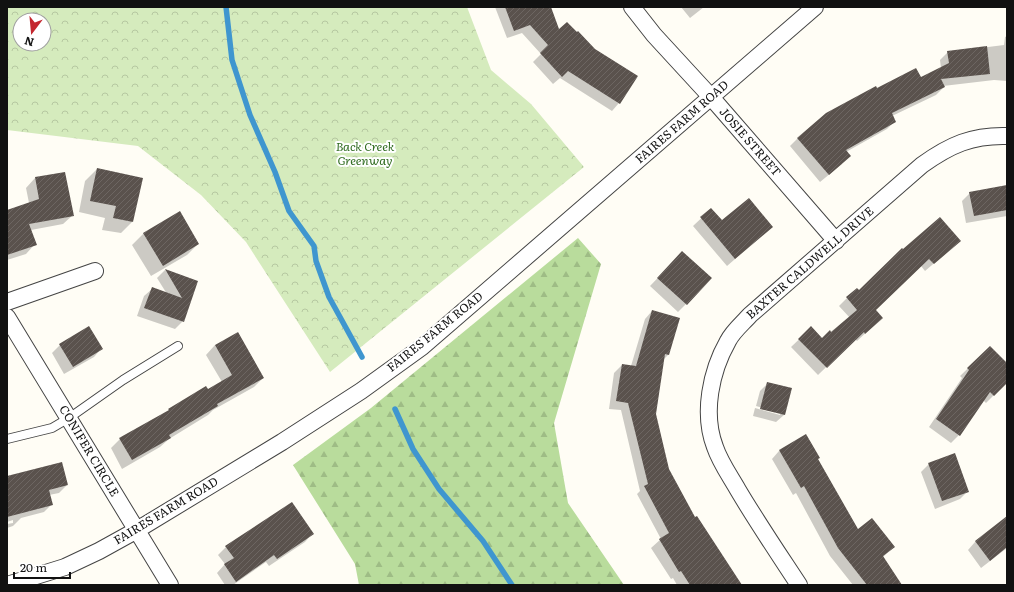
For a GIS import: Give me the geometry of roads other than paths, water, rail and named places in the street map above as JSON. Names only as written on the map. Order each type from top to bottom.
[{"type":"street","name":"JOSIE STREET","points":[[632,7],[654,35],[711,97],[836,241]]},
{"type":"street","name":"FAIRES FARM ROAD","points":[[7,585],[65,567],[99,551],[137,530],[282,442],[361,391],[422,347],[815,7]]},
{"type":"street","name":"BAXTER CALDWELL DRIVE","points":[[799,585],[750,511],[714,446],[709,421],[710,395],[715,368],[728,340],[750,315],[892,191],[938,154],[957,143],[979,137],[1007,136]]},
{"type":"street","points":[[7,302],[95,271]]},
{"type":"street","name":"CONIFER CIRCLE","points":[[7,317],[170,585]]},
{"type":"lane","points":[[7,439],[52,428],[69,418],[123,380],[178,346]]},
{"type":"waterway","points":[[226,7],[232,60],[250,115],[275,172],[289,211],[314,246],[316,261],[329,297],[362,357]]},
{"type":"waterway","points":[[395,409],[413,449],[439,489],[483,541],[512,585]]},
{"type":"park label","name":"Back Creek Greenway","points":[[365,154]]}]
